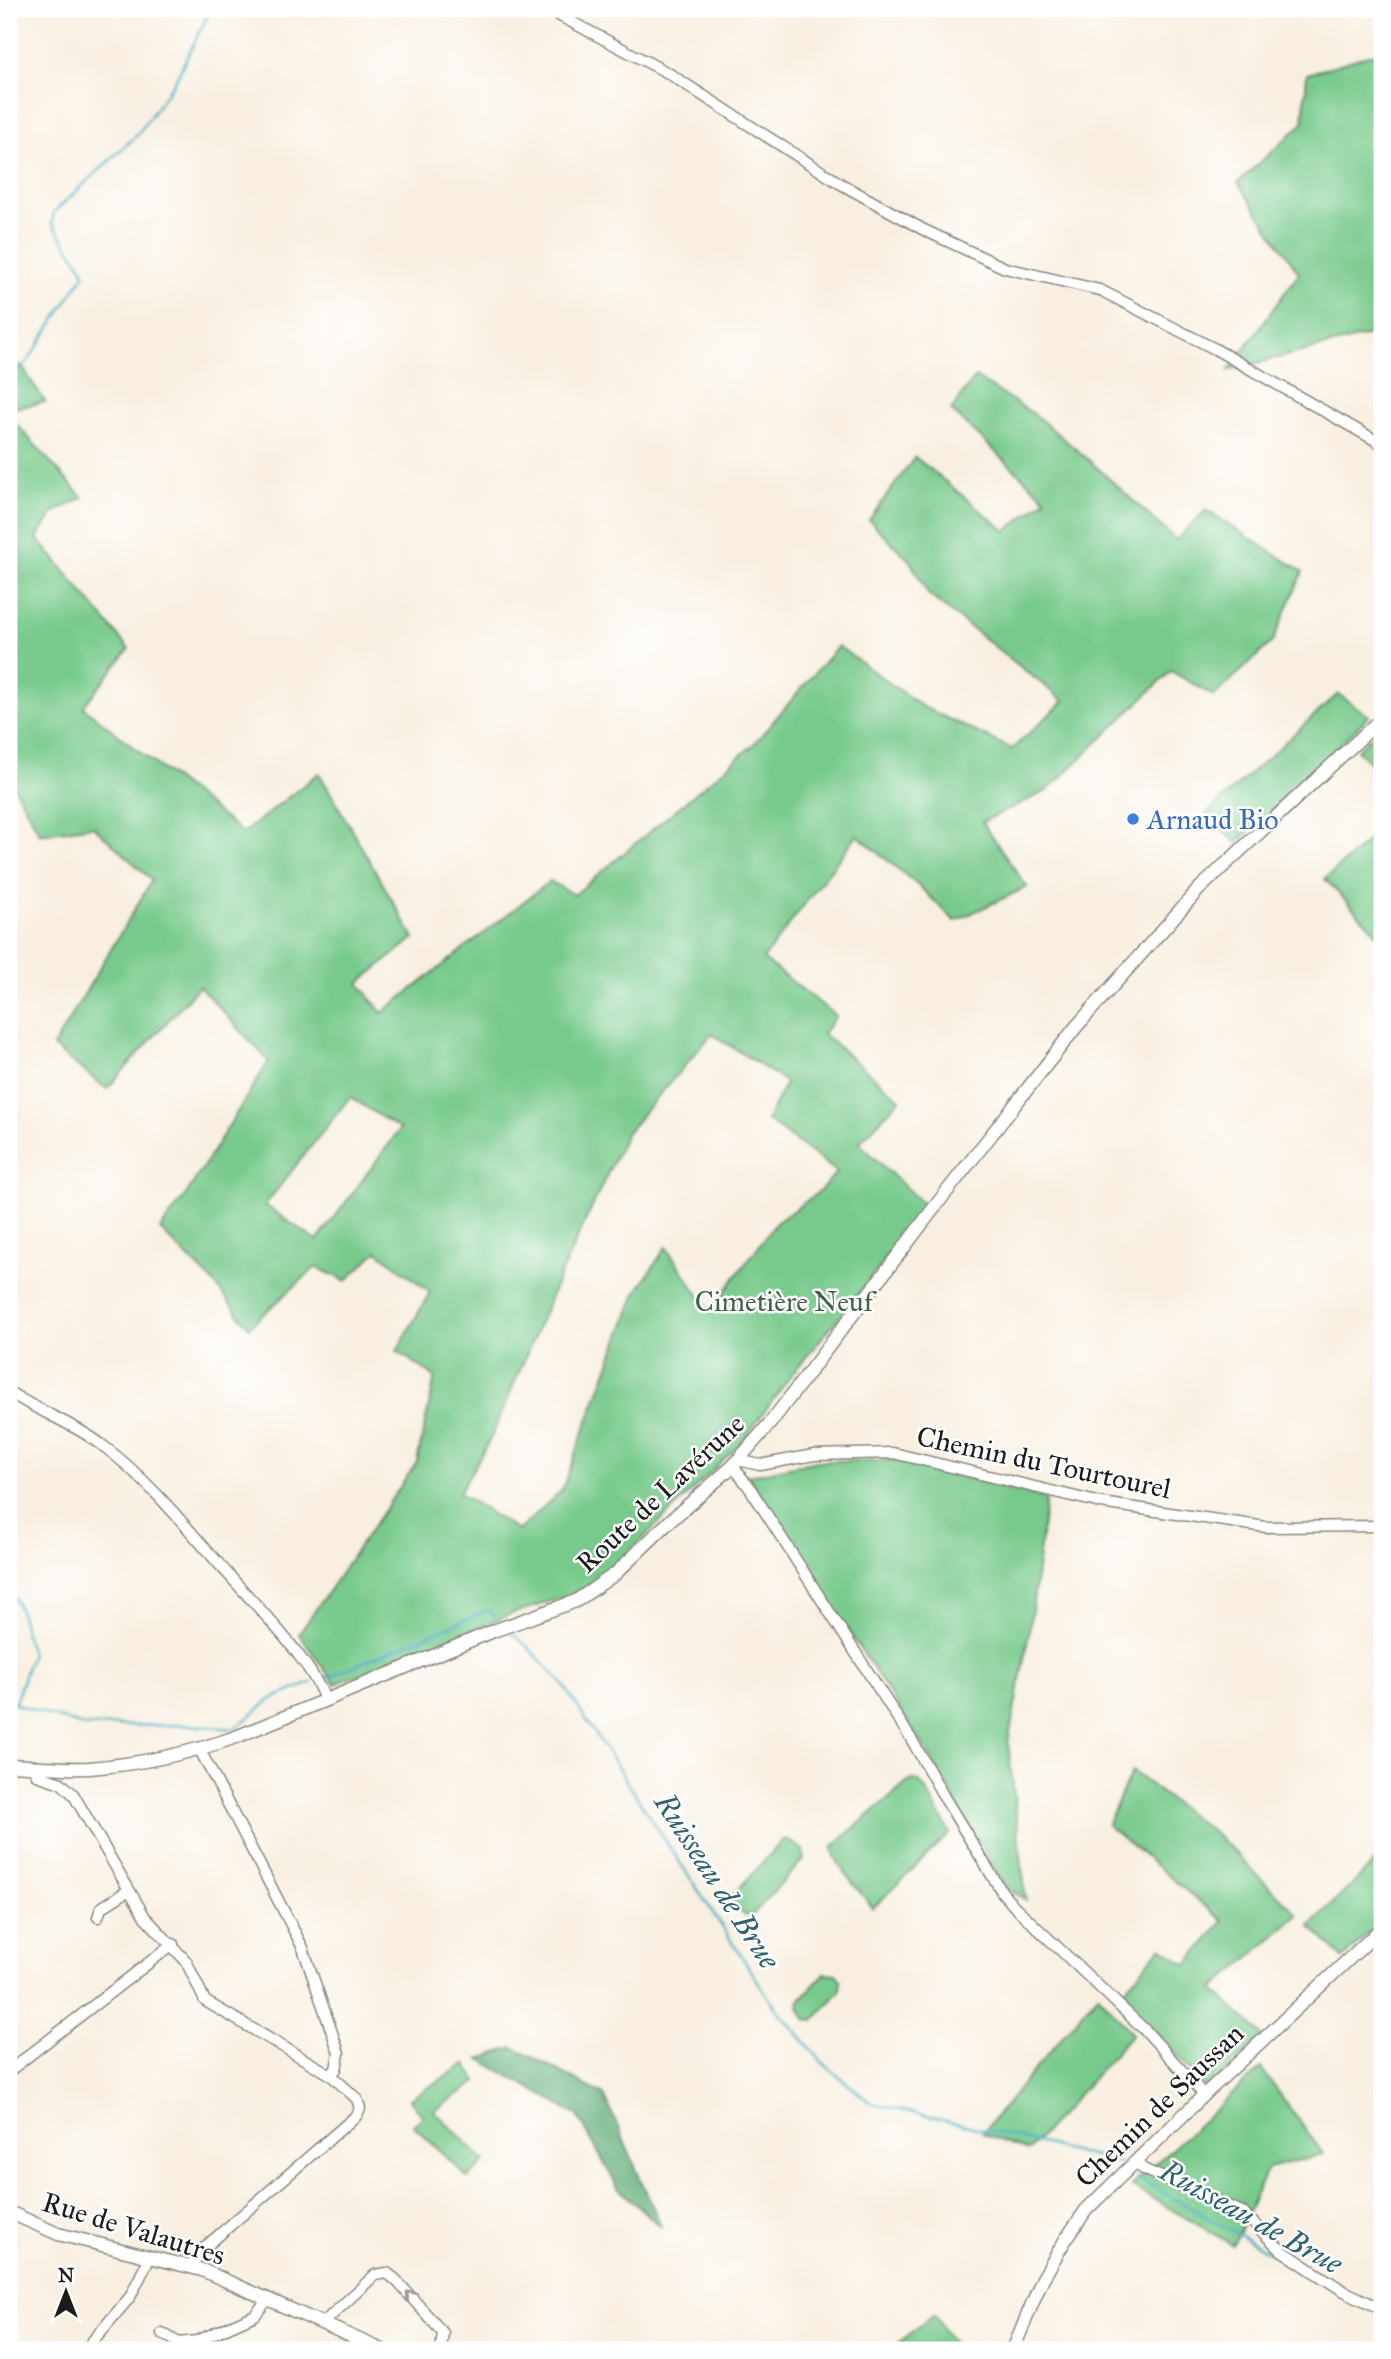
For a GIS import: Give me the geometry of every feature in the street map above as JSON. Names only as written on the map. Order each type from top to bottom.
[{"type":"street","points":[[547,9],[668,72],[841,184],[924,230],[1005,268],[1100,290],[1216,349],[1382,444]]},
{"type":"street","name":"Route de Lavérune","points":[[9,1765],[87,1768],[142,1762],[200,1750],[496,1630],[576,1601],[615,1574],[736,1463],[771,1422],[937,1203],[1076,1027],[1199,890],[1382,718]]},
{"type":"street","points":[[9,1392],[84,1433],[126,1465],[260,1610],[319,1682],[325,1700]]},
{"type":"street","name":"Chemin du Tourtourel","points":[[736,1463],[760,1465],[814,1455],[893,1454],[923,1459],[1051,1493],[1114,1505],[1266,1527],[1382,1526]]},
{"type":"street","points":[[736,1463],[913,1742],[1002,1892],[1147,2032],[1204,2095]]},
{"type":"street","points":[[200,1750],[303,1948],[339,2053],[336,2069],[331,2075]]},
{"type":"street","points":[[35,1766],[37,1775],[61,1783],[73,1794],[145,1917],[186,1961],[205,2001],[331,2075],[357,2099],[360,2108],[358,2115],[203,2249],[193,2267]]},
{"type":"street","points":[[98,1917],[101,1908],[129,1891]]},
{"type":"street","name":"Chemin de Saussan","points":[[1013,2350],[1042,2280],[1086,2210],[1382,1928]]},
{"type":"street","points":[[9,2071],[173,1944]]},
{"type":"street","points":[[1136,2162],[1143,2169],[1242,2212],[1281,2250],[1344,2291],[1382,2309]]},
{"type":"street","name":"Rue de Valautres","points":[[9,2212],[58,2234],[193,2267],[382,2350]]},
{"type":"street","points":[[85,2350],[130,2297],[150,2257]]},
{"type":"street","points":[[322,2324],[375,2275],[387,2273],[443,2333],[442,2350]]},
{"type":"street","points":[[162,2333],[178,2343],[197,2341],[255,2315],[268,2299]]},
{"type":"green space","points":[[1382,51],[1382,332],[1229,370],[1299,273],[1238,183],[1303,123],[1307,74]]},
{"type":"green space","points":[[21,365],[45,402],[9,409],[9,373]]},
{"type":"green space","name":"Cimetière Neuf","points":[[975,377],[1034,414],[1176,540],[1206,510],[1303,572],[1273,641],[1214,696],[1171,671],[1047,791],[982,822],[1027,887],[955,921],[921,888],[857,835],[763,959],[836,1016],[823,1034],[900,1099],[859,1143],[926,1207],[792,1374],[742,1442],[600,1580],[574,1594],[514,1613],[335,1684],[299,1634],[417,1462],[435,1377],[397,1351],[430,1292],[377,1251],[346,1281],[316,1267],[249,1327],[213,1282],[160,1230],[187,1193],[269,1061],[199,986],[107,1089],[53,1047],[152,880],[93,826],[40,834],[9,778],[9,416],[83,498],[54,512],[37,538],[129,649],[83,707],[243,833],[319,773],[414,938],[359,983],[382,1013],[550,881],[574,895],[753,745],[838,646],[923,707],[1012,749],[1064,701],[929,595],[910,561],[869,520],[915,457],[1006,531],[1046,499],[951,410]],"holes":[[[712,1034],[786,1082],[767,1120],[837,1172],[820,1191],[776,1223],[710,1311],[666,1247],[636,1293],[562,1490],[518,1531],[459,1493],[492,1436],[560,1275],[627,1132]],[[350,1097],[400,1129],[317,1241],[265,1205]]]},
{"type":"green space","points":[[1338,694],[1369,716],[1237,843],[1205,815]]},
{"type":"green space","points":[[1382,726],[1382,775],[1357,750]]},
{"type":"green space","points":[[1382,828],[1382,939],[1325,879]]},
{"type":"green space","points":[[896,1460],[1046,1499],[1029,1633],[1008,1743],[1026,1900],[1005,1887],[926,1750],[748,1476],[817,1461]]},
{"type":"green space","points":[[1132,1771],[1219,1837],[1298,1915],[1213,1989],[1263,2036],[1207,2089],[1121,1994],[1161,1947],[1187,1965],[1223,1921],[1107,1825]]},
{"type":"green space","points":[[913,1780],[924,1787],[950,1833],[873,1908],[842,1869],[833,1846]]},
{"type":"green space","points":[[787,1839],[803,1850],[804,1859],[753,1914],[745,1916],[732,1903],[732,1896],[782,1841]]},
{"type":"green space","points":[[1382,1855],[1382,1920],[1343,1958],[1310,1926]]},
{"type":"green space","points":[[825,1973],[836,1974],[841,1980],[840,1991],[814,2020],[805,2019],[799,2007],[800,2000]]},
{"type":"green space","points":[[1098,1994],[1132,2034],[1028,2151],[982,2133]]},
{"type":"green space","points":[[513,2047],[604,2095],[662,2228],[618,2188],[578,2116],[480,2059]]},
{"type":"green space","points":[[466,2064],[477,2082],[434,2111],[485,2161],[468,2178],[413,2125],[423,2117],[410,2099]]},
{"type":"green space","points":[[1261,2068],[1323,2154],[1268,2168],[1233,2245],[1131,2186]]},
{"type":"green space","points":[[934,2314],[957,2350],[890,2350]]},
{"type":"waterway","points":[[9,376],[26,364],[84,275],[82,267],[52,223],[54,212],[138,134],[175,81],[211,9]]},
{"type":"waterway","points":[[9,1586],[20,1611],[31,1655],[15,1703]]},
{"type":"waterway","name":"Ruisseau de Brue","points":[[325,1678],[489,1610],[501,1624]]},
{"type":"waterway","name":"Ruisseau de Brue","points":[[509,1631],[562,1683],[775,2007],[823,2063],[871,2103],[1122,2164]]},
{"type":"waterway","name":"Ruisseau de Brue","points":[[9,1702],[83,1726],[189,1725],[234,1729],[271,1699],[311,1683]]},
{"type":"waterway","name":"Ruisseau de Brue","points":[[1136,2177],[1298,2268]]},
{"type":"place","name":"Arnaud Bio","points":[[1133,819]]}]
